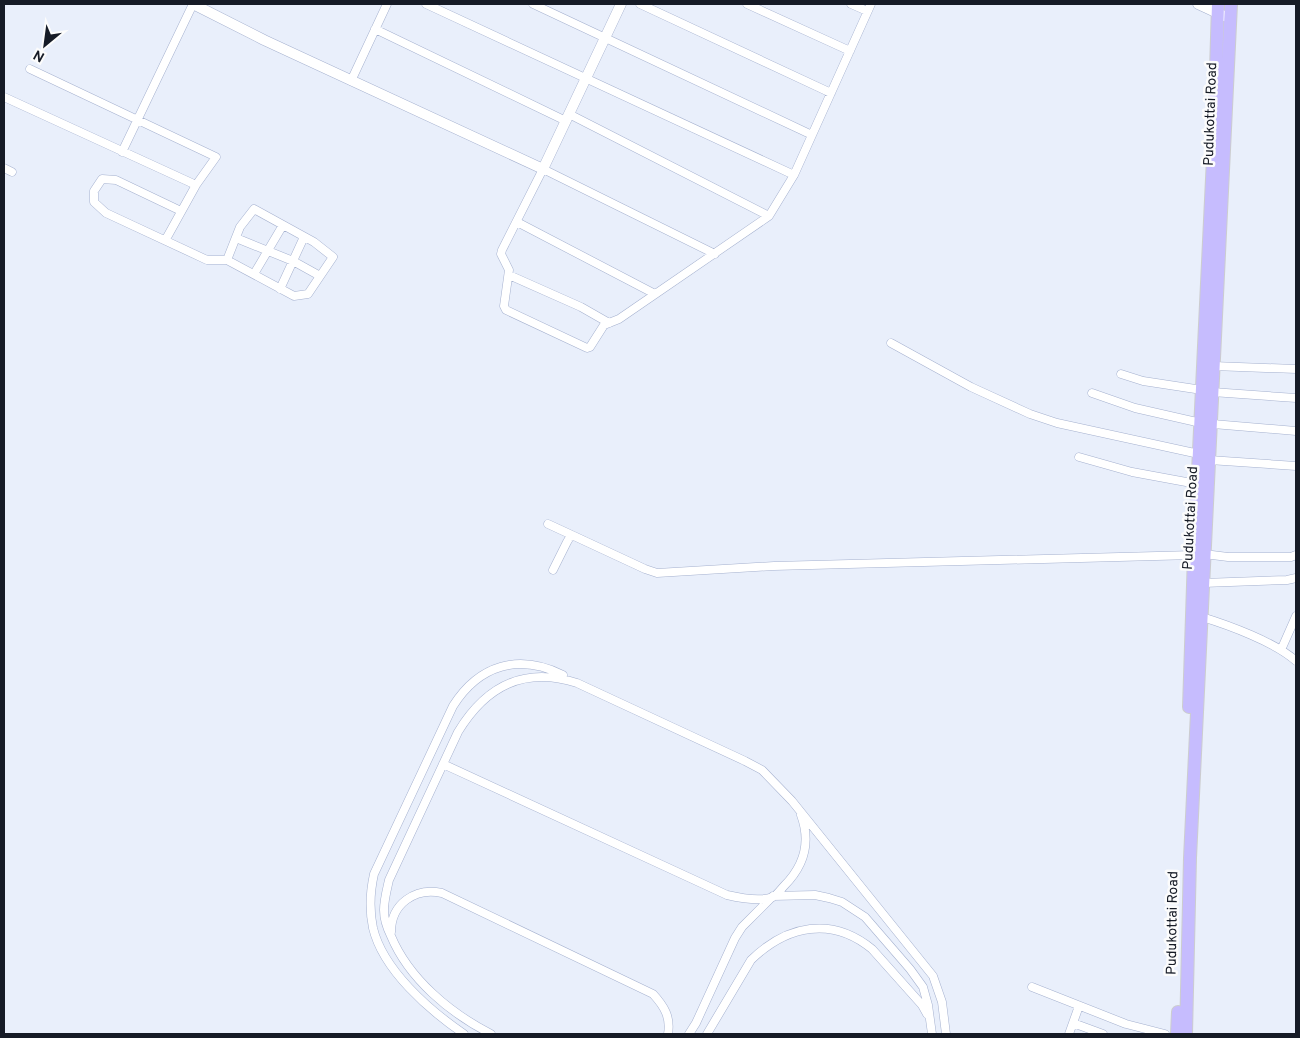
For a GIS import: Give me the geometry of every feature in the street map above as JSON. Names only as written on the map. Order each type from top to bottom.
[{"type":"highway","name":"Pudukottai Road","points":[[1177,1034],[1182,856],[1214,269],[1231,4]]},
{"type":"highway","name":"Pudukottai Road","points":[[1207,391],[1213,366],[1214,137],[1218,9]]},
{"type":"highway","name":"Pudukottai Road","points":[[1186,1034],[1190,858],[1203,582],[1199,554],[1197,484],[1204,457]]},
{"type":"street","points":[[122,152],[193,4],[264,40],[543,169],[715,254]]},
{"type":"street","points":[[352,80],[387,4]]},
{"type":"street","points":[[426,4],[794,175]]},
{"type":"street","points":[[533,4],[812,135]]},
{"type":"street","points":[[621,4],[501,254],[509,270],[504,306],[506,310],[586,348],[590,347],[604,325],[619,319],[768,216],[794,175],[869,7],[851,4]]},
{"type":"street","points":[[640,4],[831,93]]},
{"type":"street","points":[[747,4],[850,51]]},
{"type":"street","points":[[1198,4],[1218,9],[1230,19]]},
{"type":"street","points":[[375,29],[568,117],[768,216]]},
{"type":"street","points":[[30,69],[216,157],[196,185],[166,239]]},
{"type":"street","points":[[4,97],[196,185]]},
{"type":"street","points":[[4,168],[12,172]]},
{"type":"street","points":[[181,211],[116,180],[102,179],[94,191],[94,202],[106,213],[166,239],[207,260],[227,260],[294,296],[308,294],[333,256],[304,237],[254,209],[240,226],[227,260]]},
{"type":"street","points":[[517,222],[655,294]]},
{"type":"street","points":[[254,274],[282,225]]},
{"type":"street","points":[[280,289],[304,237]]},
{"type":"street","points":[[236,238],[293,261],[320,276]]},
{"type":"street","points":[[508,274],[609,323]]},
{"type":"street","points":[[891,343],[971,387],[1057,424],[1204,457],[1296,466]]},
{"type":"street","points":[[1213,366],[1296,369]]},
{"type":"street","points":[[1122,374],[1143,381],[1207,391],[1296,398]]},
{"type":"street","points":[[1092,393],[1135,408],[1206,424],[1296,431]]},
{"type":"street","points":[[1079,456],[1132,472],[1197,484]]},
{"type":"street","points":[[548,524],[657,573],[774,566],[1199,554],[1228,557],[1296,555]]},
{"type":"street","points":[[553,570],[570,537],[574,536]]},
{"type":"street","points":[[1203,582],[1287,580],[1296,578]]},
{"type":"street","points":[[1280,650],[1296,616]]},
{"type":"street","points":[[1202,617],[1232,627],[1280,650],[1296,661]]},
{"type":"street","points":[[464,1034],[436,1013],[399,975],[379,946],[373,928],[370,892],[374,874],[453,706],[466,688],[485,673],[496,667],[511,665],[536,666],[550,669],[754,765],[768,776],[792,801],[933,976],[942,1002],[946,1034]]},
{"type":"street","points":[[491,1034],[459,1015],[432,994],[399,955],[385,923],[384,910],[389,880],[443,764],[466,719],[477,706],[493,692],[508,683],[525,678],[560,677],[577,683]]},
{"type":"street","points":[[443,764],[727,895],[745,898],[815,895],[848,905],[865,917],[923,987],[932,1031]]},
{"type":"street","points":[[689,1034],[696,1023],[734,938],[742,926],[793,877],[802,860],[806,842],[804,825],[792,801]]},
{"type":"street","points":[[391,937],[392,918],[403,902],[421,892],[435,891],[442,893],[652,994],[665,1010],[668,1034]]},
{"type":"street","points":[[706,1034],[751,960],[768,945],[788,934],[809,929],[835,930],[849,934],[872,949],[922,1005],[927,1013],[932,1031]]},
{"type":"street","points":[[1032,987],[1126,1024],[1165,1034]]},
{"type":"street","points":[[1069,1034],[1079,1006]]},
{"type":"street","points":[[1073,1024],[1104,1034]]}]
